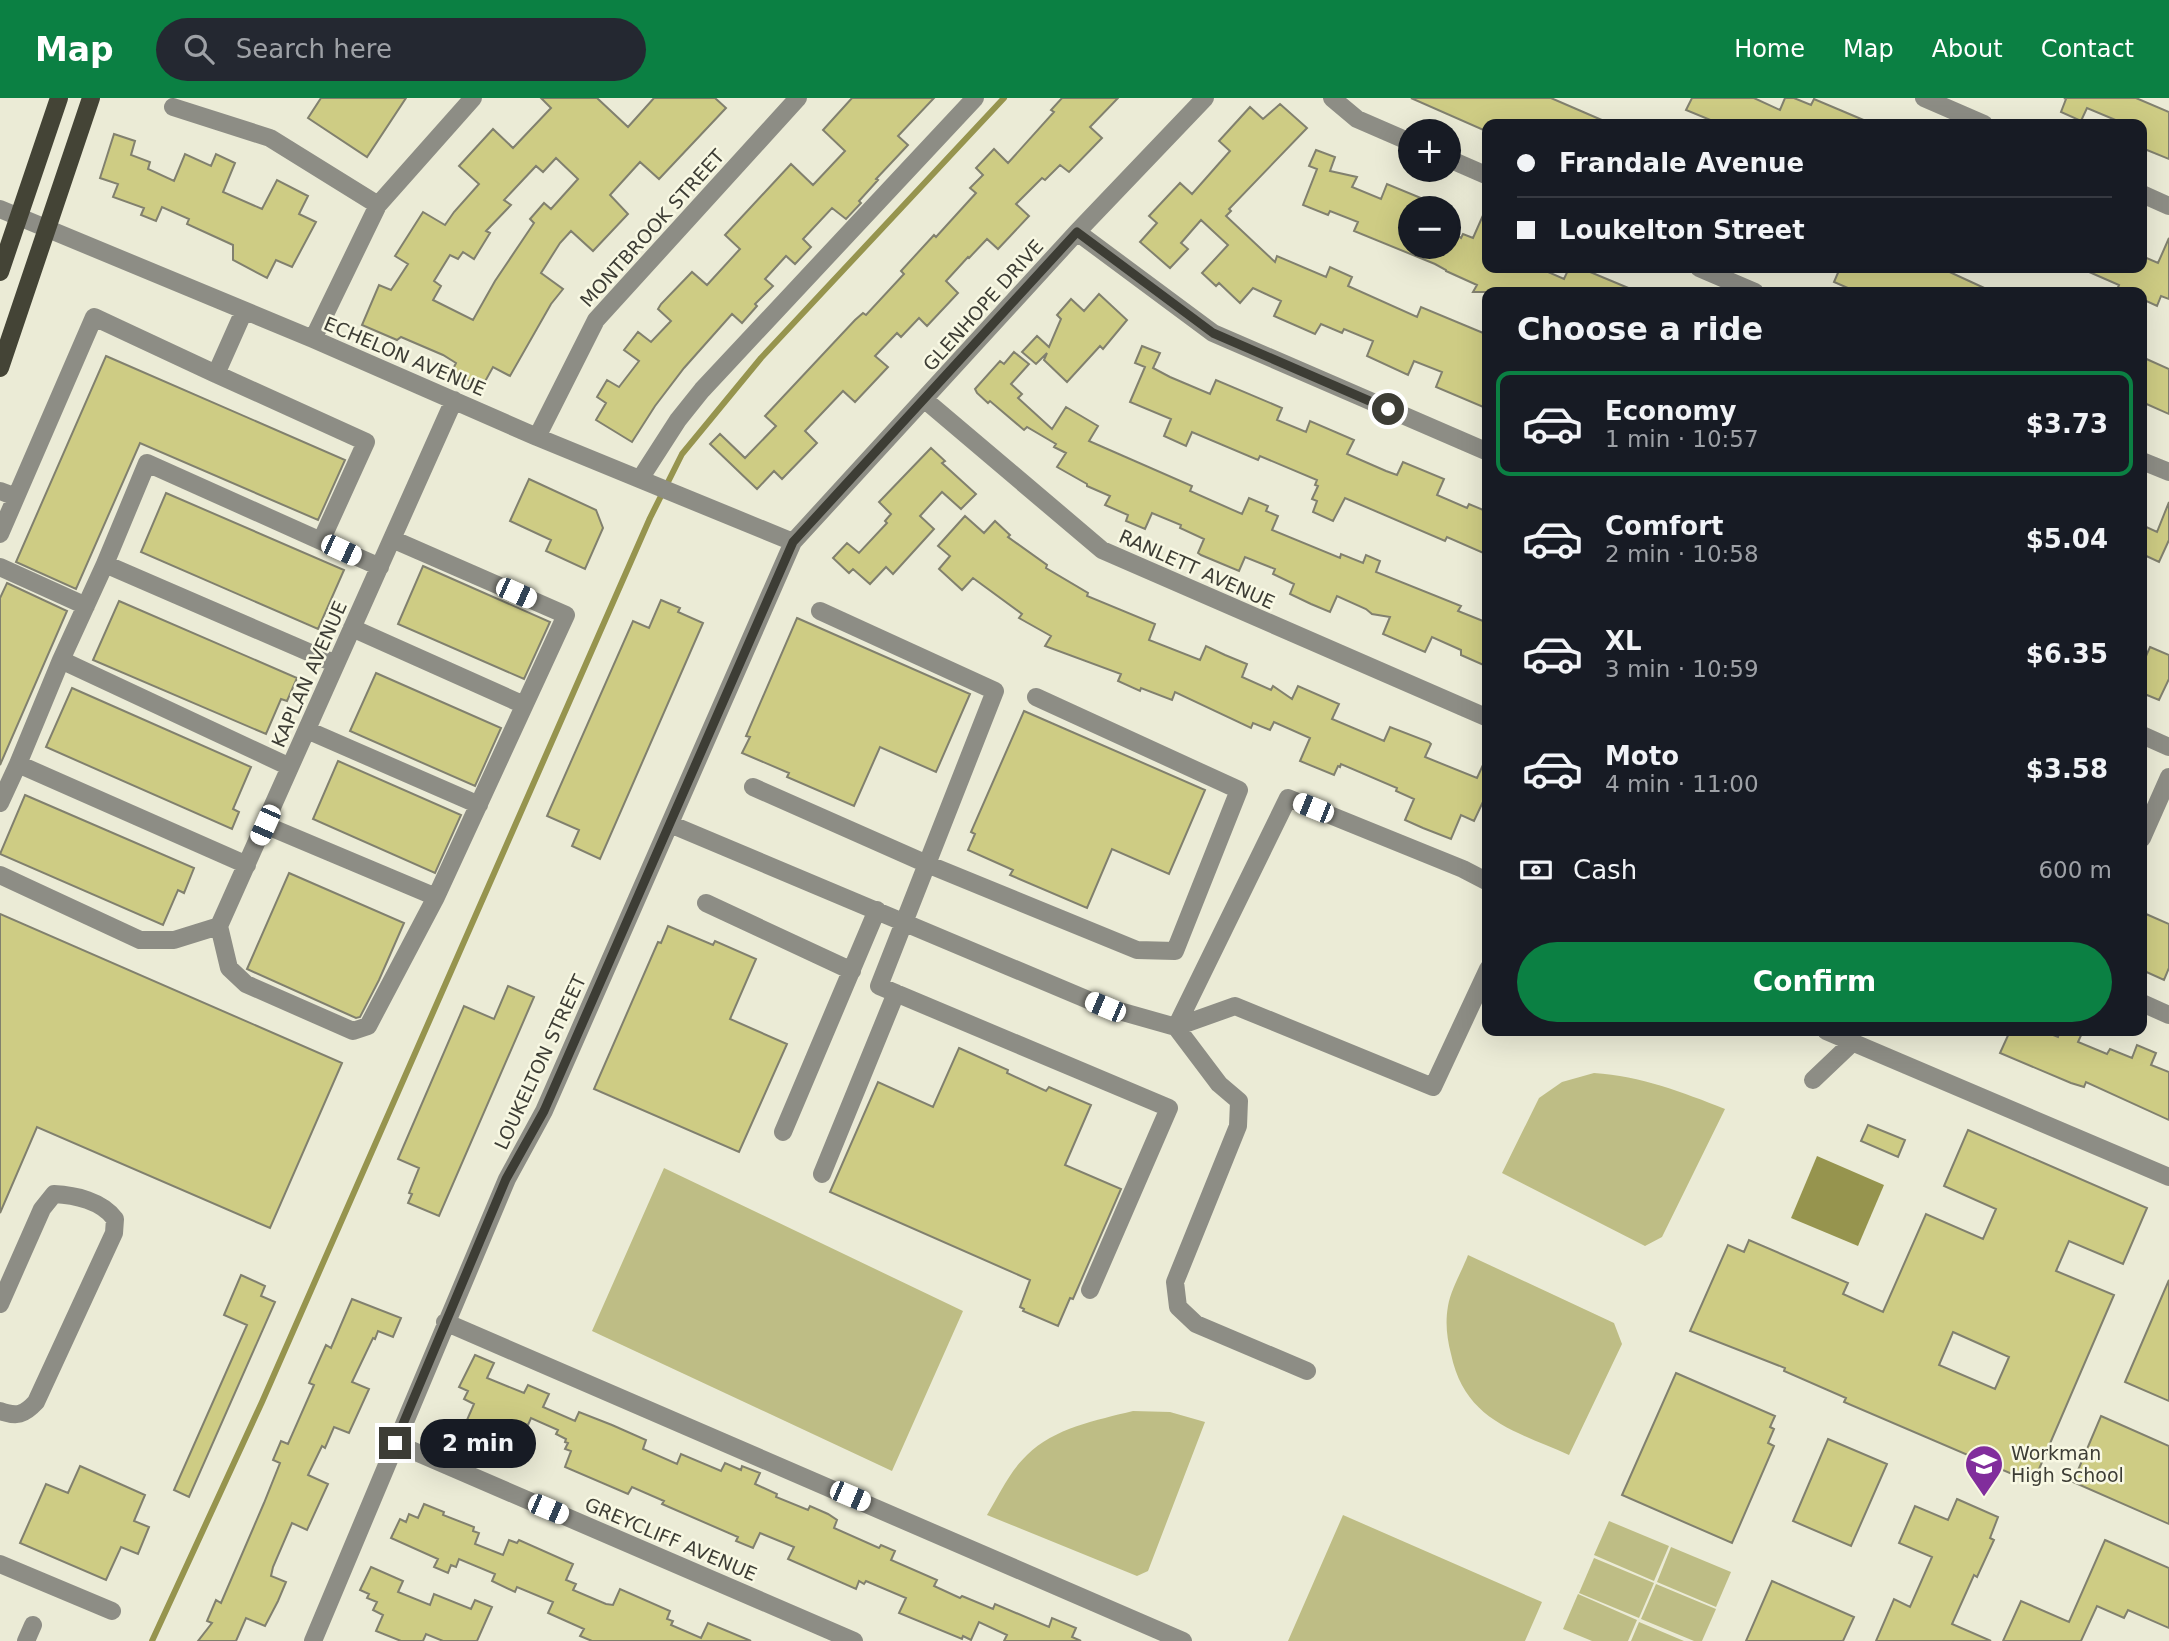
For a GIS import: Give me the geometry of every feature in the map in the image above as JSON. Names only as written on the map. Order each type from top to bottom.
[{"type":"main road","points":[[0,272],[59,98]]},
{"type":"main road","points":[[0,368],[91,98]]},
{"type":"street","points":[[313,339],[378,205],[474,98]]},
{"type":"street","name":"MONTBROOK STREET","points":[[537,437],[596,320],[798,98]]},
{"type":"street","points":[[647,482],[678,419],[702,390],[975,98]]},
{"type":"street","name":"GLENHOPE DRIVE","points":[[793,542],[1077,232],[1205,98]]},
{"type":"street","points":[[1332,98],[1357,119],[1398,137]]},
{"type":"street","points":[[1924,98],[1972,119]]},
{"type":"street","points":[[173,107],[270,138],[378,205]]},
{"type":"street","points":[[1461,164],[1482,173]]},
{"type":"street","points":[[2147,196],[2169,206]]},
{"type":"street","name":"ECHELON AVENUE","points":[[0,209],[313,339],[537,437],[793,542]]},
{"type":"street","points":[[1077,232],[1213,333],[1482,449]]},
{"type":"street","points":[[1711,273],[1743,287]]},
{"type":"street","points":[[216,374],[244,311]]},
{"type":"street","points":[[0,534],[8,494],[94,317],[366,442],[321,541]]},
{"type":"street","name":"KAPLAN AVENUE","points":[[219,926],[454,400]]},
{"type":"street","name":"RANLETT AVENUE","points":[[925,400],[1102,551],[1482,715]]},
{"type":"street","points":[[0,803],[148,463],[380,567]]},
{"type":"street","points":[[2147,463],[2169,472]]},
{"type":"street","points":[[0,875],[140,940],[174,940],[219,926],[229,968],[246,984],[354,1031],[368,1026],[436,897],[566,615],[393,539]]},
{"type":"street","name":"LOUKELTON STREET","points":[[313,1641],[506,1179],[544,1111],[793,542]]},
{"type":"street","points":[[105,564],[336,664]]},
{"type":"street","points":[[0,568],[86,606]]},
{"type":"street","points":[[820,611],[995,691],[879,986],[1169,1108],[1090,1290]]},
{"type":"street","points":[[352,628],[524,705]]},
{"type":"street","points":[[61,660],[290,767]]},
{"type":"street","points":[[753,788],[927,864],[1136,950],[1175,951],[1240,790],[1035,697]]},
{"type":"street","points":[[307,730],[479,805]]},
{"type":"street","points":[[2147,738],[2169,747]]},
{"type":"street","points":[[18,764],[247,865]]},
{"type":"street","points":[[2147,827],[2169,777]]},
{"type":"street","points":[[1176,1027],[1288,798],[1482,879]]},
{"type":"street","points":[[670,824],[1105,1007],[1176,1027],[1236,1006],[1433,1087],[1482,982]]},
{"type":"street","points":[[265,825],[436,897]]},
{"type":"street","points":[[706,903],[852,971]]},
{"type":"street","points":[[783,1132],[877,910]]},
{"type":"street","points":[[822,1174],[896,993]]},
{"type":"street","points":[[2147,1005],[2169,1015]]},
{"type":"street","points":[[1176,1027],[1219,1084],[1239,1101],[1238,1126],[1175,1282],[1178,1307],[1196,1324],[1307,1371]]},
{"type":"street","points":[[1838,1036],[2169,1177]]},
{"type":"street","points":[[1812,1080],[1853,1042]]},
{"type":"street","points":[[0,1304],[42,1209],[54,1194],[71,1195],[107,1209],[115,1219],[114,1233],[36,1402],[26,1413],[13,1416],[0,1411]]},
{"type":"street","points":[[445,1322],[1183,1641]]},
{"type":"street","name":"GREYCLIFF AVENUE","points":[[395,1443],[854,1641]]},
{"type":"street","points":[[0,1564],[111,1611]]},
{"type":"shaded area","points":[[1594,1073],[1645,1081],[1725,1109],[1662,1237],[1645,1246],[1502,1173],[1539,1098],[1562,1082]]},
{"type":"shaded area","points":[[1817,1156],[1884,1185],[1858,1246],[1791,1218]]},
{"type":"shaded area","points":[[664,1168],[963,1311],[892,1471],[592,1331]]},
{"type":"shaded area","points":[[1468,1255],[1614,1323],[1622,1344],[1569,1455],[1494,1420],[1467,1394],[1458,1376],[1448,1342],[1447,1312],[1449,1300]]},
{"type":"shaded area","points":[[1133,1411],[1170,1412],[1205,1422],[1148,1571],[1137,1576],[987,1515],[1015,1468],[1038,1446],[1077,1426]]},
{"type":"shaded area","points":[[1343,1515],[1542,1602],[1525,1641],[1288,1641]]},
{"type":"shaded area","points":[[1609,1521],[1669,1546],[1654,1581],[1594,1555]]},
{"type":"shaded area","points":[[1671,1547],[1731,1572],[1716,1607],[1657,1582]]},
{"type":"shaded area","points":[[1594,1558],[1654,1583],[1639,1618],[1579,1593]]},
{"type":"shaded area","points":[[1656,1584],[1716,1609],[1702,1641],[1694,1641],[1641,1619]]},
{"type":"shaded area","points":[[1578,1594],[1637,1620],[1628,1641],[1592,1641],[1563,1629]]},
{"type":"shaded area","points":[[1639,1622],[1684,1641],[1631,1641]]},
{"type":"building","points":[[321,98],[406,98],[367,157],[308,118]]},
{"type":"building","points":[[541,98],[597,98],[628,127],[654,98],[715,98],[726,108],[659,179],[640,162],[610,195],[628,214],[593,251],[571,231],[560,243],[541,273],[563,289],[551,304],[510,376],[493,367],[482,387],[451,373],[456,363],[443,355],[401,337],[397,340],[362,325],[379,285],[391,290],[408,264],[395,256],[423,212],[445,225],[479,184],[459,166],[493,129],[513,148],[551,108]],"holes":[[[556,158],[578,179],[551,209],[544,203],[530,219],[534,223],[495,281],[473,320],[433,300],[441,286],[434,281],[450,255],[458,259],[463,252],[474,259],[490,233],[486,231],[511,205],[504,200],[536,166],[543,172]]]},
{"type":"building","points":[[852,98],[934,98],[898,136],[908,145],[876,179],[878,180],[859,201],[861,203],[846,219],[832,208],[803,239],[811,247],[795,264],[786,256],[765,279],[773,286],[755,304],[757,306],[742,323],[732,314],[684,368],[632,442],[596,420],[606,403],[597,397],[607,380],[619,387],[639,361],[624,350],[638,332],[651,342],[671,321],[658,309],[661,304],[692,272],[707,285],[740,249],[725,235],[791,164],[813,185],[845,151],[823,130]]},
{"type":"building","points":[[1062,98],[1118,98],[1090,127],[1102,138],[1069,172],[1060,165],[1045,180],[1042,178],[1016,204],[1029,216],[998,249],[987,239],[968,257],[946,281],[958,293],[927,326],[919,318],[901,337],[897,333],[875,356],[888,367],[855,402],[843,391],[805,431],[817,443],[782,479],[774,471],[757,489],[710,444],[720,434],[745,458],[776,426],[765,416],[855,320],[863,313],[866,315],[904,274],[901,271],[976,193],[970,188],[983,175],[976,168],[994,149],[1008,163],[1054,112],[1051,110]]},
{"type":"building","points":[[1411,98],[1551,98],[1599,119],[1482,119],[1482,129]]},
{"type":"building","points":[[1692,98],[1754,98],[1780,110],[1785,98],[1794,98],[1811,105],[1814,99],[1861,119],[1708,119],[1686,110]]},
{"type":"building","points":[[2064,98],[2136,98],[2169,112],[2169,159],[2147,150],[2147,119],[2113,119],[2087,108],[2082,119],[2077,119],[2061,112],[2066,99]]},
{"type":"building","points":[[1280,104],[1307,128],[1229,209],[1231,211],[1226,216],[1275,262],[1277,256],[1326,277],[1330,267],[1352,277],[1348,286],[1417,317],[1421,307],[1482,332],[1482,406],[1436,387],[1442,372],[1414,361],[1408,375],[1367,356],[1373,341],[1344,329],[1342,333],[1321,324],[1315,334],[1274,316],[1281,301],[1253,288],[1240,303],[1219,283],[1216,286],[1202,273],[1228,245],[1201,220],[1181,243],[1188,249],[1170,268],[1140,242],[1157,223],[1149,216],[1180,183],[1192,194],[1230,151],[1219,141],[1250,107],[1263,119]]},
{"type":"building","points":[[114,134],[135,141],[131,155],[150,162],[148,169],[174,181],[185,154],[211,166],[216,154],[235,163],[223,192],[262,209],[277,180],[308,196],[299,214],[316,222],[292,267],[276,260],[267,278],[233,260],[233,245],[187,224],[189,219],[162,207],[156,221],[141,215],[144,208],[113,197],[118,184],[100,178]]},
{"type":"building","points":[[1316,150],[1335,157],[1330,171],[1357,177],[1352,187],[1381,199],[1387,184],[1416,196],[1398,196],[1398,249],[1354,231],[1358,222],[1330,211],[1328,215],[1303,205],[1317,169],[1309,166]]},
{"type":"building","points":[[1482,218],[1482,273],[1550,273],[1564,279],[1567,273],[1592,273],[1626,287],[1482,287],[1482,292],[1473,292],[1477,285],[1423,259],[1461,259],[1463,234],[1473,238]]},
{"type":"building","points":[[2169,238],[2169,299],[2161,296],[2157,306],[2147,301],[2147,287],[2118,287],[2119,285],[2091,273],[2147,273],[2147,258],[2158,263]]},
{"type":"building","points":[[1838,273],[1952,273],[1982,287],[1846,287],[1834,282]]},
{"type":"building","points":[[1099,294],[1127,320],[1103,349],[1100,346],[1067,382],[1044,360],[1047,353],[1036,364],[1022,352],[1037,336],[1049,347],[1061,319],[1057,315],[1071,299],[1084,311]]},
{"type":"building","points":[[1142,346],[1160,353],[1153,368],[1170,377],[1210,394],[1216,380],[1282,408],[1277,420],[1306,432],[1310,421],[1354,440],[1347,454],[1386,471],[1397,475],[1403,462],[1444,479],[1437,495],[1467,508],[1469,504],[1482,509],[1482,552],[1447,537],[1445,541],[1345,498],[1333,521],[1313,512],[1317,501],[1312,499],[1318,486],[1315,485],[1317,480],[1260,456],[1258,460],[1192,432],[1186,446],[1164,436],[1171,419],[1130,402],[1145,367],[1135,363]]},
{"type":"building","points":[[1014,352],[1029,364],[1011,384],[1022,394],[1018,398],[1052,429],[1066,407],[1098,426],[1089,441],[1192,486],[1190,491],[1242,514],[1249,498],[1268,506],[1266,511],[1278,516],[1272,530],[1340,558],[1341,554],[1363,563],[1366,555],[1380,561],[1376,572],[1461,606],[1458,611],[1482,621],[1482,664],[1461,655],[1461,650],[1432,637],[1425,652],[1383,634],[1390,617],[1372,614],[1337,596],[1330,612],[1311,604],[1290,594],[1294,584],[1273,574],[1275,569],[1245,557],[1239,571],[1201,555],[1198,553],[1204,539],[1180,528],[1181,525],[1152,513],[1145,529],[1126,521],[1128,515],[1105,505],[1110,496],[1087,486],[1057,467],[1066,453],[1054,447],[1056,444],[1027,427],[1024,430],[977,393],[975,389],[1000,361],[1004,364]]},
{"type":"building","points":[[106,356],[345,460],[318,520],[140,443],[76,589],[16,562]]},
{"type":"building","points":[[2147,359],[2169,369],[2169,414],[2147,404]]},
{"type":"building","points":[[931,448],[945,461],[942,463],[976,494],[961,509],[942,492],[920,516],[934,529],[893,574],[886,567],[870,584],[853,569],[849,573],[833,558],[847,543],[859,553],[887,523],[885,521],[891,514],[879,502]]},
{"type":"building","points":[[529,479],[596,510],[603,528],[585,569],[546,551],[551,540],[510,521]]},
{"type":"building","points":[[166,493],[344,570],[318,629],[141,552]]},
{"type":"building","points":[[2169,502],[2169,540],[2159,562],[2147,556],[2147,527],[2157,532]]},
{"type":"building","points":[[965,516],[984,533],[995,521],[1010,535],[1008,537],[1047,565],[1046,568],[1088,593],[1087,596],[1155,624],[1149,640],[1200,660],[1206,646],[1247,664],[1242,677],[1271,690],[1273,686],[1292,699],[1298,686],[1339,704],[1332,719],[1384,741],[1390,727],[1429,742],[1431,744],[1425,757],[1477,778],[1482,767],[1482,804],[1474,821],[1461,815],[1451,839],[1423,828],[1405,820],[1414,799],[1396,791],[1397,788],[1341,764],[1334,775],[1300,761],[1310,738],[1274,722],[1270,730],[1253,723],[1251,728],[1175,692],[1172,700],[1141,688],[1140,691],[1118,681],[1121,674],[1045,646],[1051,636],[1019,618],[1022,614],[973,578],[962,590],[939,569],[950,556],[938,546]]},
{"type":"building","points":[[423,566],[550,622],[524,679],[398,624]]},
{"type":"building","points":[[7,583],[67,611],[0,765],[0,598]]},
{"type":"building","points":[[661,600],[680,608],[678,612],[703,623],[600,859],[572,846],[579,830],[547,816],[633,621],[649,628]]},
{"type":"building","points":[[119,601],[297,678],[287,701],[281,699],[266,734],[93,660]]},
{"type":"building","points":[[797,618],[970,694],[936,772],[880,747],[854,806],[787,777],[789,773],[742,753],[750,737],[746,736]]},
{"type":"building","points":[[2150,647],[2169,655],[2169,679],[2159,700],[2147,695],[2147,654]]},
{"type":"building","points":[[376,673],[501,728],[475,786],[350,731]]},
{"type":"building","points":[[72,688],[251,767],[233,809],[239,812],[232,829],[46,747]]},
{"type":"building","points":[[1024,711],[1205,790],[1169,874],[1112,849],[1087,908],[1010,875],[1013,870],[968,850],[975,834],[971,832]]},
{"type":"building","points":[[338,761],[461,815],[435,873],[313,819]]},
{"type":"building","points":[[25,795],[194,868],[184,893],[178,890],[163,925],[0,854]]},
{"type":"building","points":[[289,873],[404,923],[360,1017],[356,1018],[247,969]]},
{"type":"building","points":[[0,914],[342,1063],[270,1228],[37,1127],[0,1213]]},
{"type":"building","points":[[2147,914],[2169,924],[2169,968],[2164,980],[2147,972]]},
{"type":"building","points":[[668,926],[713,945],[715,941],[756,959],[730,1019],[787,1044],[739,1152],[594,1089],[658,942],[661,943]]},
{"type":"building","points":[[508,986],[534,997],[439,1216],[408,1203],[419,1168],[398,1159],[464,1006],[494,1019]]},
{"type":"building","points":[[2008,1036],[2081,1036],[2078,1042],[2107,1054],[2110,1049],[2132,1058],[2137,1045],[2156,1053],[2151,1065],[2169,1072],[2169,1120],[2086,1082],[2084,1087],[2071,1083],[2000,1053]]},
{"type":"building","points":[[959,1048],[1046,1091],[1049,1087],[1091,1105],[1065,1165],[1121,1189],[1073,1299],[1070,1298],[1058,1326],[1023,1311],[1020,1307],[1030,1280],[830,1192],[878,1082],[933,1107]]},
{"type":"building","points":[[1868,1125],[1905,1140],[1898,1157],[1861,1141]]},
{"type":"building","points":[[1968,1130],[2147,1208],[2123,1264],[2069,1241],[2056,1271],[2114,1295],[2033,1483],[1844,1402],[1846,1398],[1784,1371],[1785,1368],[1690,1331],[1728,1245],[1744,1252],[1749,1240],[1848,1283],[1843,1294],[1883,1312],[1926,1214],[1983,1239],[1996,1209],[1944,1186]],"holes":[[[1953,1332],[2009,1357],[1995,1389],[1939,1365]]]},
{"type":"building","points":[[241,1275],[265,1286],[261,1296],[275,1302],[189,1497],[174,1490],[247,1325],[224,1315]]},
{"type":"building","points":[[2169,1280],[2169,1401],[2125,1382]]},
{"type":"building","points":[[352,1299],[401,1318],[393,1337],[378,1331],[375,1339],[373,1338],[352,1382],[369,1389],[349,1433],[334,1427],[308,1475],[328,1484],[307,1530],[292,1523],[273,1567],[271,1576],[286,1582],[278,1601],[265,1626],[246,1618],[236,1641],[198,1641],[212,1623],[207,1621],[216,1600],[221,1603],[264,1503],[280,1463],[273,1460],[281,1441],[288,1444],[314,1385],[309,1383],[326,1345],[331,1348]]},
{"type":"building","points":[[475,1355],[494,1363],[487,1378],[524,1393],[528,1385],[549,1394],[543,1407],[575,1421],[579,1412],[612,1425],[646,1440],[643,1449],[677,1464],[681,1454],[721,1471],[725,1463],[741,1470],[742,1466],[760,1473],[755,1484],[777,1494],[776,1497],[808,1510],[810,1506],[828,1514],[837,1520],[834,1528],[879,1548],[881,1545],[895,1551],[891,1560],[937,1580],[934,1586],[993,1609],[995,1604],[1049,1627],[1052,1618],[1076,1628],[1072,1637],[1081,1641],[1004,1641],[1007,1635],[979,1622],[971,1640],[963,1636],[962,1639],[899,1613],[906,1598],[866,1581],[864,1584],[859,1581],[856,1589],[788,1559],[794,1547],[760,1533],[753,1548],[736,1541],[738,1537],[662,1504],[664,1501],[632,1487],[628,1494],[565,1467],[571,1451],[565,1449],[568,1443],[556,1434],[558,1430],[531,1418],[528,1425],[518,1422],[511,1439],[467,1420],[474,1404],[464,1399],[468,1391],[459,1387]]},
{"type":"building","points":[[1676,1373],[1775,1416],[1770,1427],[1774,1429],[1768,1443],[1774,1446],[1732,1543],[1622,1495]]},
{"type":"building","points":[[2101,1416],[2169,1446],[2169,1524],[2073,1482]]},
{"type":"building","points":[[1828,1439],[1887,1464],[1851,1546],[1793,1521]]},
{"type":"building","points":[[80,1466],[145,1495],[134,1521],[149,1527],[138,1554],[121,1547],[106,1580],[20,1543],[46,1484],[68,1493]]},
{"type":"building","points":[[1957,1499],[1998,1517],[1990,1538],[1994,1540],[1977,1577],[1974,1575],[1952,1624],[1991,1641],[1876,1641],[1894,1599],[1910,1607],[1932,1557],[1899,1543],[1915,1506],[1948,1520]]},
{"type":"building","points":[[424,1504],[474,1527],[473,1531],[479,1533],[475,1544],[503,1555],[509,1540],[517,1543],[519,1540],[573,1564],[566,1580],[576,1584],[573,1590],[606,1604],[613,1605],[620,1589],[670,1611],[667,1619],[673,1621],[671,1625],[701,1638],[708,1623],[751,1641],[592,1641],[580,1636],[584,1629],[548,1613],[553,1602],[517,1587],[515,1592],[492,1581],[495,1574],[459,1559],[456,1567],[451,1565],[448,1573],[434,1567],[438,1559],[391,1538],[400,1519],[406,1522],[409,1514],[418,1518]]},
{"type":"building","points":[[2105,1540],[2169,1568],[2169,1628],[2128,1610],[2124,1618],[2097,1606],[2081,1641],[2003,1641],[2021,1601],[2069,1622]]},
{"type":"building","points":[[371,1567],[403,1581],[398,1592],[430,1605],[434,1594],[471,1609],[475,1600],[492,1607],[477,1641],[443,1641],[426,1634],[423,1641],[401,1641],[376,1631],[383,1615],[373,1610],[377,1602],[367,1598],[369,1594],[360,1590]]},
{"type":"building","points":[[1772,1581],[1854,1617],[1843,1641],[1746,1641]]},
{"type":"waterway","points":[[152,1641],[262,1402],[650,518],[682,454],[761,358],[1004,98]]},
{"type":"place","name":"Workman High School","points":[[1984,1498]]},
{"type":"route","points":[[395,1443],[506,1179],[544,1111],[793,542],[1077,232],[1213,333],[1388,409]]}]
